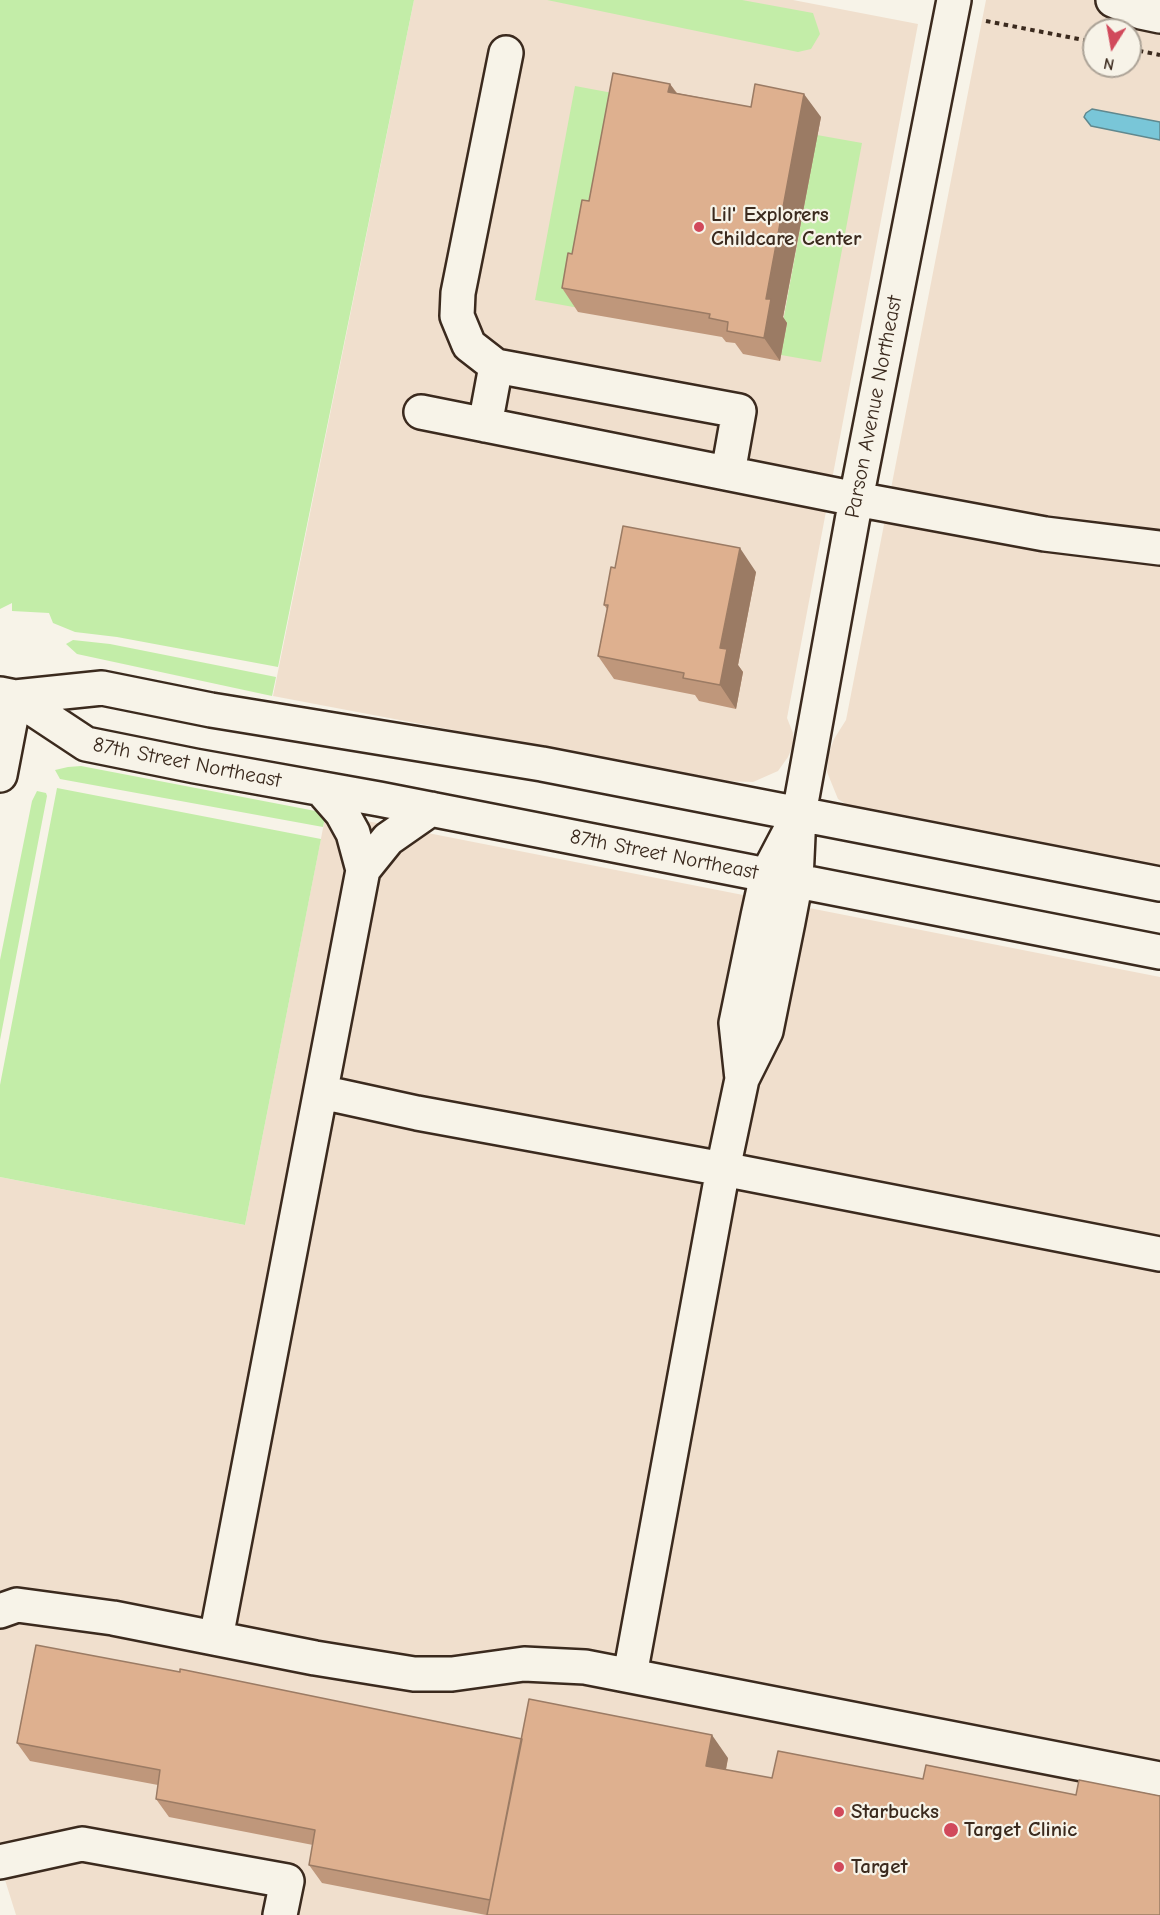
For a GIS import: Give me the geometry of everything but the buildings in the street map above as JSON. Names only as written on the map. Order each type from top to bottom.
[{"type":"street","name":"Parson Avenue Northeast","points":[[630,1675],[723,1168],[742,1079],[736,1023],[799,814],[856,499],[954,0]]},
{"type":"street","points":[[1113,0],[1141,12],[1160,16]]},
{"type":"street","points":[[506,53],[458,293],[457,316],[469,345],[496,366],[740,411],[728,472]]},
{"type":"street","points":[[485,425],[496,366]]},
{"type":"street","points":[[421,412],[856,499],[1045,534],[1160,548]]},
{"type":"street","points":[[0,775],[8,695],[102,688],[211,710],[542,764],[1160,884]]},
{"type":"street","name":"87th Street Northeast","points":[[8,695],[86,744],[1160,952]]},
{"type":"street","points":[[216,1638],[363,870],[353,833],[342,813],[321,789]]},
{"type":"street","points":[[363,870],[388,839],[431,809]]},
{"type":"street","points":[[321,1092],[417,1113],[723,1168],[1160,1254]]},
{"type":"street","points":[[0,1611],[17,1605],[113,1618],[315,1658],[414,1674],[452,1674],[524,1664],[585,1666],[1160,1779]]},
{"type":"street","points":[[0,1862],[82,1844],[287,1881],[280,1915]]},
{"type":"path","points":[[981,20],[1082,40]]},
{"type":"path","points":[[1142,51],[1160,55]]},
{"type":"shaded area","points":[[414,0],[793,0],[918,24],[787,718],[793,733],[793,745],[778,771],[753,782],[721,781],[273,696]]},
{"type":"shaded area","points":[[986,0],[1160,0],[1160,866],[850,807],[838,799],[827,772],[829,753],[834,739],[846,720]]},
{"type":"shaded area","points":[[326,813],[1160,977],[1160,1915],[16,1915],[0,1864],[0,1177],[245,1225]]},
{"type":"green space","points":[[0,0],[414,0],[278,667],[117,637],[75,632],[53,623],[49,613],[12,611],[12,603],[0,609]]},
{"type":"green space","points":[[547,0],[742,0],[813,13],[820,34],[811,49],[798,52]]},
{"type":"green space","points":[[575,86],[629,96],[579,308],[535,300]]},
{"type":"green space","points":[[817,135],[862,143],[821,362],[781,355],[787,323],[783,322]]},
{"type":"green space","points":[[73,640],[110,644],[276,677],[272,696],[77,654],[66,644]]},
{"type":"green space","points":[[81,766],[326,813],[323,827],[60,779],[55,770]]},
{"type":"green space","points":[[57,788],[321,839],[245,1225],[0,1177],[0,1085]]},
{"type":"green space","points":[[37,791],[46,793],[47,796],[0,1040],[0,960],[32,801]]},
{"type":"water","points":[[1092,109],[1160,122],[1160,140],[1091,126],[1084,117]]},
{"type":"place","name":"Lil' Explorers Childcare Center","points":[[699,227]]},
{"type":"place","name":"Starbucks","points":[[839,1812]]},
{"type":"place","name":"Target Clinic","points":[[951,1830]]},
{"type":"place","name":"Target","points":[[839,1867]]}]
